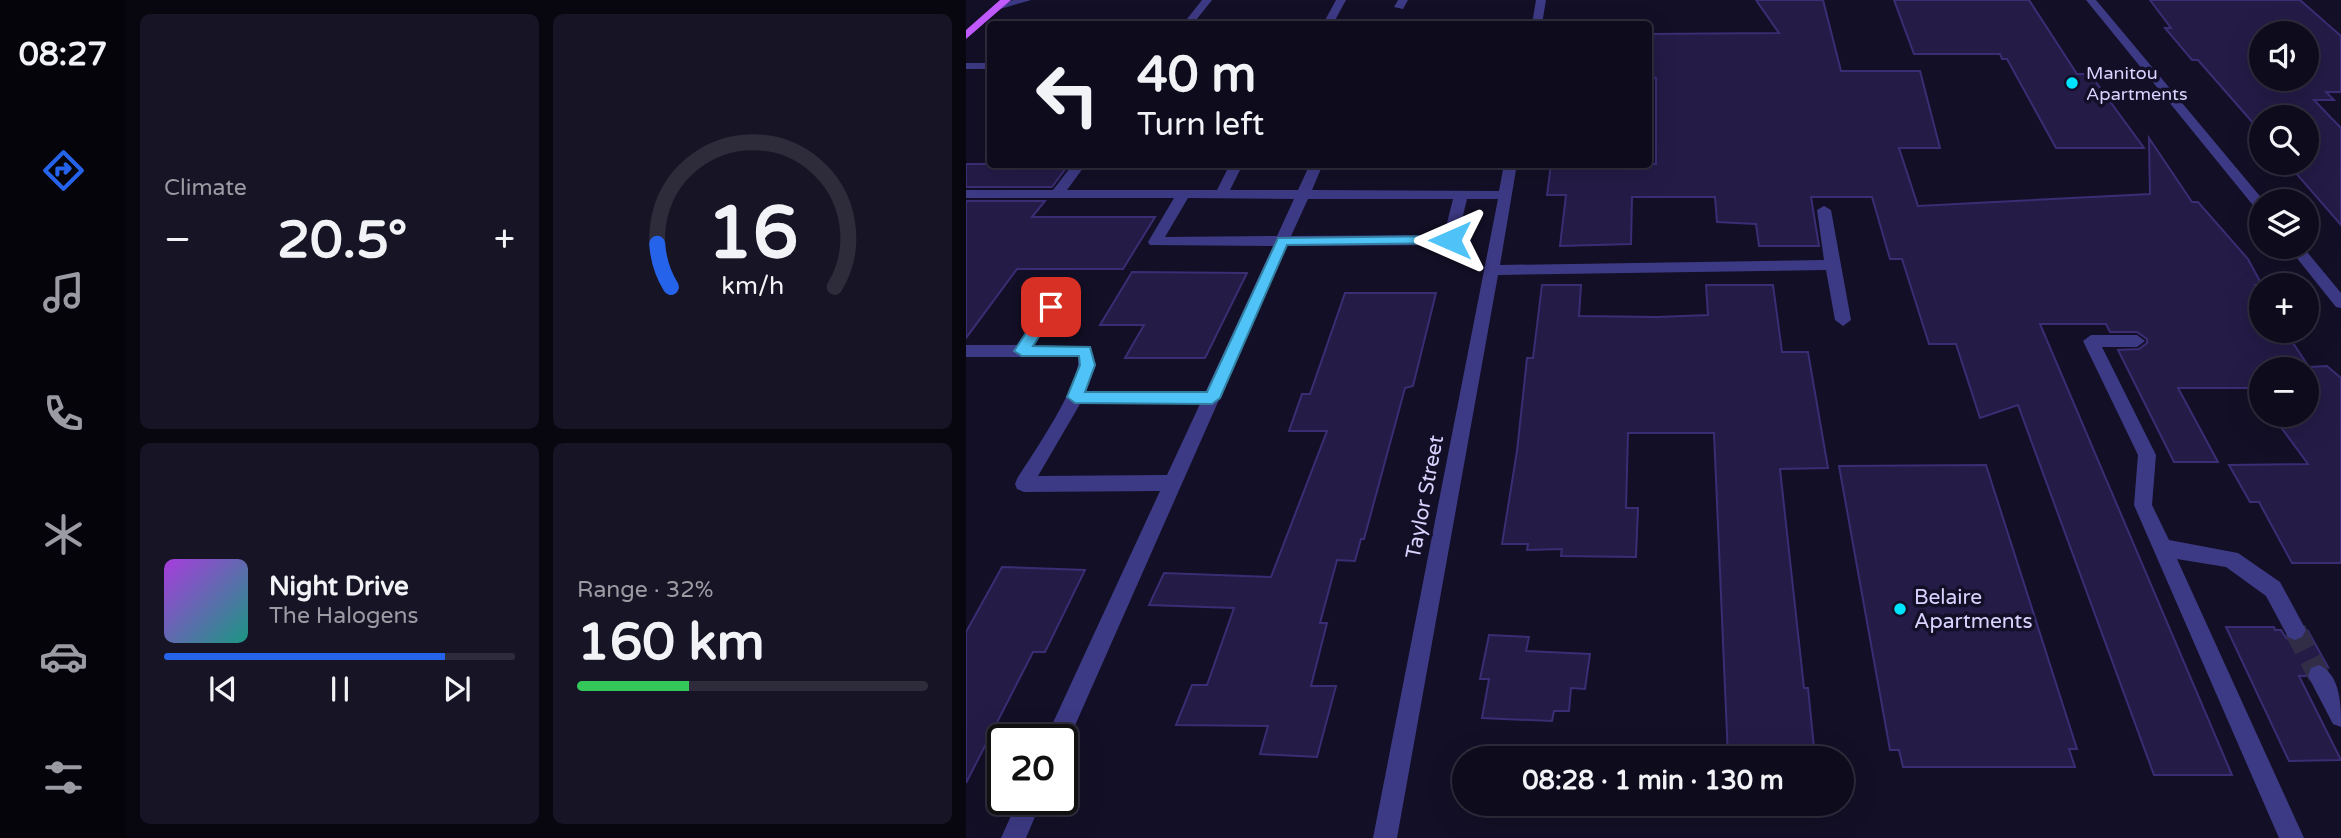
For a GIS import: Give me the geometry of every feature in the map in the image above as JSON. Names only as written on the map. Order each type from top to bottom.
[{"type":"main road","points":[[966,36],[1003,3]]},
{"type":"street","points":[[1003,3],[1026,0]]},
{"type":"street","points":[[1190,21],[1207,0]]},
{"type":"street","points":[[1330,21],[1341,0]]},
{"type":"street","points":[[1538,21],[1541,0]]},
{"type":"street","points":[[2091,0],[2249,191]]},
{"type":"street","points":[[966,66],[987,66]]},
{"type":"street","points":[[1058,194],[1077,168]]},
{"type":"street","points":[[1221,195],[1235,168]]},
{"type":"street","points":[[1064,724],[1315,168]]},
{"type":"street","name":"Taylor Street","points":[[1385,838],[1510,168]]},
{"type":"street","points":[[966,194],[1505,195]]},
{"type":"street","points":[[1183,195],[1155,242],[1450,240],[1461,195]]},
{"type":"street","points":[[1824,210],[1843,320]]},
{"type":"street","points":[[2305,259],[2341,303]]},
{"type":"street","points":[[1491,270],[1832,265]]},
{"type":"street","points":[[1022,351],[1065,285]]},
{"type":"street","points":[[2137,341],[2091,341],[2147,455],[2143,505],[2292,838]]},
{"type":"street","points":[[966,351],[1085,351],[1088,365],[1075,397],[1024,484],[1174,483]]},
{"type":"street","points":[[1075,397],[1212,398]]},
{"type":"street","points":[[2164,548],[2231,559],[2273,589],[2295,630]]},
{"type":"street","points":[[2319,676],[2341,716]]},
{"type":"street","points":[[1013,838],[1023,815]]},
{"type":"building","points":[[1756,0],[1823,0],[1841,71],[1920,71],[1940,148],[1899,148],[1918,206],[2150,194],[2149,138],[2192,202],[2198,202],[2248,259],[2256,273],[2249,273],[2249,343],[2293,343],[2302,357],[2249,357],[2249,388],[2178,388],[2218,462],[2174,462],[2118,350],[2139,349],[2147,343],[2147,339],[2137,332],[2110,332],[2106,324],[2040,324],[2232,775],[2154,775],[2018,405],[1980,418],[1956,344],[1929,344],[1902,259],[1890,259],[1872,197],[1811,197],[1819,246],[1759,246],[1756,224],[1717,222],[1715,197],[1632,197],[1631,244],[1560,246],[1566,195],[1547,195],[1550,168],[1652,168],[1652,164],[1656,164],[1656,78],[1652,78],[1652,34],[1779,33]]},
{"type":"building","points":[[1894,0],[2029,0],[2077,74],[2090,74],[2144,148],[2056,148],[2007,59],[2002,59],[2000,54],[1914,54]]},
{"type":"building","points":[[2150,0],[2300,0],[2341,36],[2341,92],[2326,92],[2334,100],[2314,100],[2319,105],[2249,105],[2249,118],[2198,60],[2192,60],[2165,28],[2171,28]]},
{"type":"building","points":[[2319,105],[2341,128],[2341,225],[2319,200],[2319,189],[2310,189],[2297,175],[2319,175]]},
{"type":"building","points":[[966,164],[987,164],[987,168],[1066,168],[1052,187],[966,187]]},
{"type":"building","points":[[966,201],[1045,201],[1032,217],[1155,217],[1123,269],[1017,269],[966,338]]},
{"type":"building","points":[[1132,272],[1247,273],[1205,358],[1125,358],[1144,325],[1100,325]]},
{"type":"building","points":[[1542,285],[1581,285],[1579,316],[1657,317],[1708,315],[1706,285],[1773,285],[1782,352],[1808,352],[1828,468],[1780,469],[1804,688],[1808,688],[1814,746],[1727,746],[1714,433],[1628,433],[1626,508],[1638,508],[1636,557],[1561,556],[1562,549],[1527,550],[1528,544],[1502,544],[1517,451],[1527,358],[1533,358]]},
{"type":"building","points":[[1345,293],[1436,293],[1413,386],[1405,388],[1364,539],[1361,539],[1355,561],[1337,560],[1320,623],[1327,623],[1311,686],[1336,686],[1317,757],[1260,754],[1268,726],[1176,725],[1192,685],[1207,685],[1234,608],[1149,605],[1164,573],[1271,577],[1327,431],[1289,431],[1302,394],[1310,394]]},
{"type":"building","points":[[2319,366],[2327,366],[2341,378],[2341,563],[2292,563],[2259,502],[2250,502],[2229,465],[2308,464],[2281,427],[2319,427]]},
{"type":"building","points":[[1986,465],[2077,749],[2069,749],[2075,767],[1903,767],[1899,750],[1890,750],[1839,466]]},
{"type":"building","points":[[1002,567],[1085,570],[1045,652],[1033,652],[996,724],[987,724],[987,742],[966,783],[966,632]]},
{"type":"building","points":[[2226,627],[2274,627],[2294,642],[2303,639],[2308,631],[2328,667],[2318,663],[2309,667],[2306,676],[2299,676],[2341,760],[2289,761]]},
{"type":"building","points":[[1489,635],[1529,637],[1526,651],[1590,654],[1585,689],[1571,688],[1569,711],[1554,711],[1552,721],[1482,718],[1489,679],[1480,679]]},
{"type":"tunnel","points":[[2295,630],[2319,676]]},
{"type":"place","name":"Manitou Apartments","points":[[2072,83]]},
{"type":"place","name":"Belaire Apartments","points":[[1900,609]]},
{"type":"route","points":[[1051,307],[1022,351],[1085,351],[1088,365],[1075,397],[1212,398],[1282,241],[1450,240]]}]
